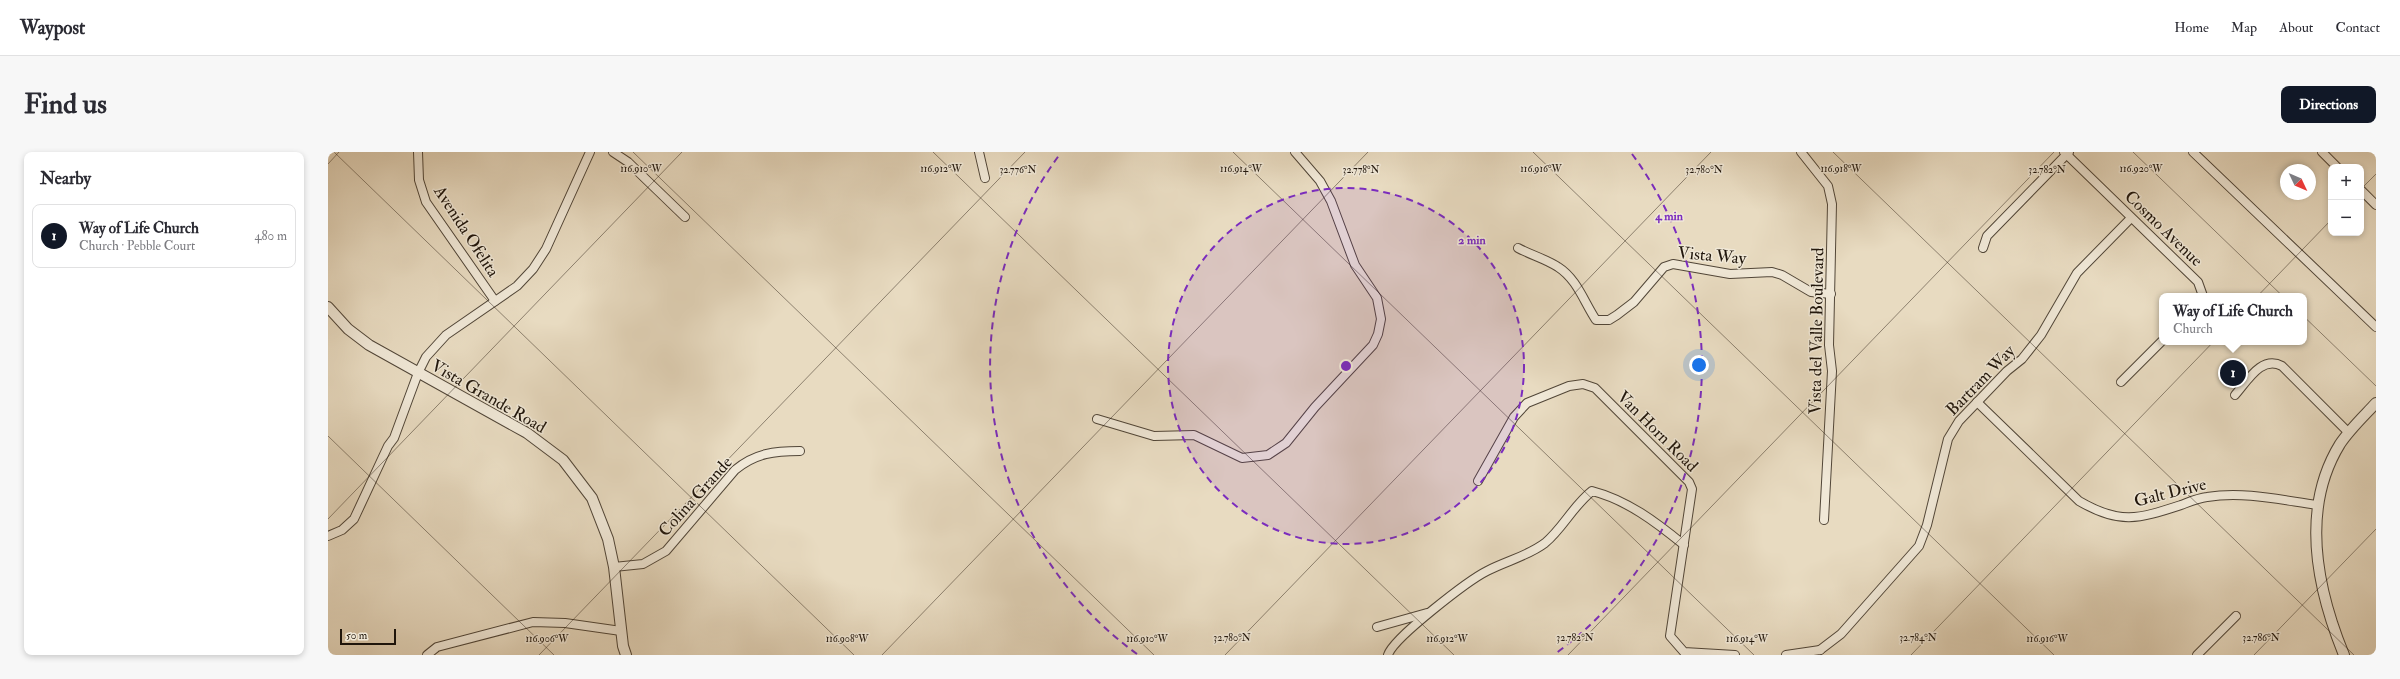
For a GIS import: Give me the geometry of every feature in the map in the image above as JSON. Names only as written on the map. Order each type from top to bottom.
[{"type":"street","name":"Avenida Ofelita","points":[[418,152],[419,180],[426,202],[495,301]]},
{"type":"street","points":[[328,536],[342,530],[357,514],[388,446],[394,438],[418,373],[426,357],[439,342],[522,280],[538,262],[590,152]]},
{"type":"street","points":[[614,152],[628,162],[685,217]]},
{"type":"street","points":[[979,152],[985,178]]},
{"type":"street","points":[[1097,419],[1154,436],[1194,435],[1242,458],[1268,455],[1286,443],[1315,407],[1373,345],[1380,327],[1380,311],[1377,298],[1354,265],[1331,201],[1320,181],[1295,152]]},
{"type":"street","name":"Vista del Valle Boulevard","points":[[1801,152],[1828,186],[1830,195],[1831,294],[1829,345],[1832,371],[1824,520]]},
{"type":"street","points":[[2193,152],[2376,327]]},
{"type":"street","points":[[2322,152],[2334,164]]},
{"type":"street","points":[[1983,248],[1987,236],[2066,153]]},
{"type":"street","name":"Cosmo Avenue","points":[[2066,153],[2198,282],[2202,293]]},
{"type":"street","points":[[2364,193],[2376,205]]},
{"type":"street","name":"Bartram Way","points":[[1820,653],[1841,634],[1919,546],[1927,524],[1948,439],[1958,421],[2022,359],[2041,335],[2077,273],[2131,218]]},
{"type":"street","name":"Vista Way","points":[[1518,248],[1557,266],[1567,274],[1575,283],[1596,320],[1609,320],[1617,315],[1634,302],[1664,268],[1673,264],[1730,274],[1772,272],[1782,275],[1811,292],[1831,294]]},
{"type":"street","name":"Vista Grande Road","points":[[328,307],[348,329],[369,345],[527,433],[563,460],[592,498],[608,539],[614,567],[621,631],[626,655]]},
{"type":"street","points":[[2121,382],[2159,344]]},
{"type":"street","points":[[2235,395],[2263,364],[2275,362],[2282,366],[2348,432]]},
{"type":"street","name":"Van Horn Road","points":[[1478,481],[1514,417],[1527,403],[1569,386],[1584,384],[1595,388],[1689,482],[1692,493],[1670,636],[1684,652],[1735,655]]},
{"type":"street","name":"Galt Drive","points":[[1977,402],[2079,500],[2098,512],[2122,518],[2149,516],[2206,497],[2237,494],[2317,505]]},
{"type":"street","points":[[2344,655],[2325,604],[2320,580],[2316,536],[2317,505],[2328,467],[2348,432],[2376,403]]},
{"type":"street","name":"Colina Grande","points":[[614,567],[643,564],[666,551],[735,470],[746,462],[773,452],[800,451]]},
{"type":"street","points":[[1388,655],[1418,622],[1486,571],[1531,552],[1545,542],[1577,504],[1592,492],[1610,496],[1655,521],[1684,544]]},
{"type":"street","points":[[1377,627],[1432,612]]},
{"type":"street","points":[[2197,655],[2236,616]]},
{"type":"street","points":[[427,655],[437,647],[533,622],[562,623],[621,631]]},
{"type":"street","points":[[1786,655],[1820,653]]},
{"type":"place","name":"Way of Life Church","points":[[2233,373]]}]
